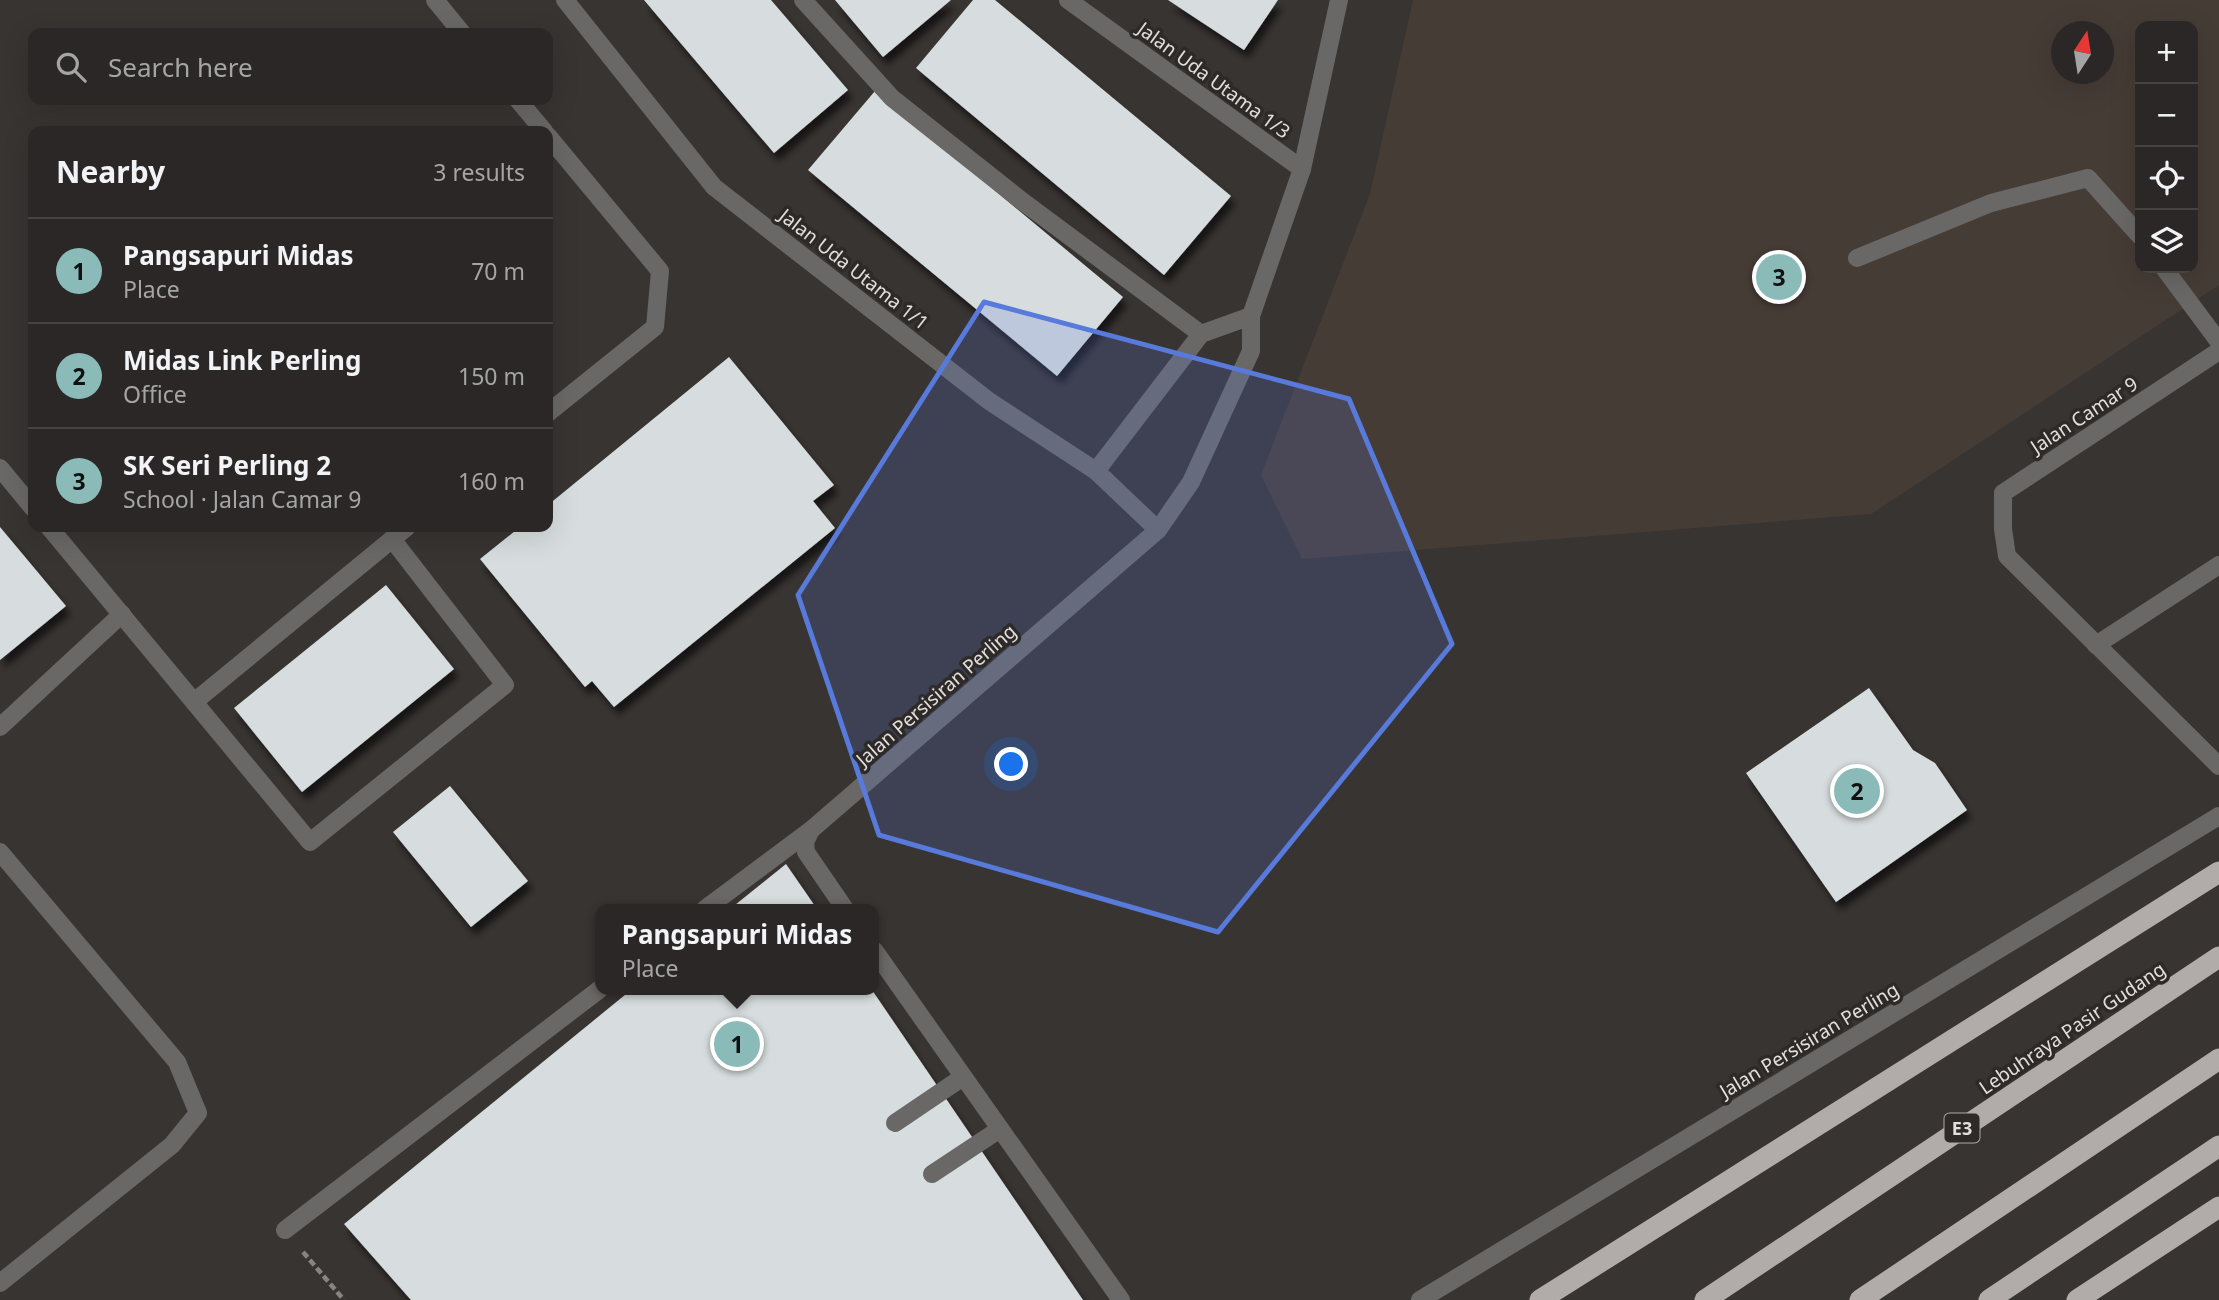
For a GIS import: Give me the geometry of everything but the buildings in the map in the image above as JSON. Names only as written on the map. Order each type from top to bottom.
[{"type":"highway","points":[[1540,1300],[2219,872]]},
{"type":"highway","name":"Lebuhraya Pasir Gudang","points":[[1705,1300],[2219,957]]},
{"type":"highway","points":[[1860,1300],[2219,1059]]},
{"type":"highway","points":[[1989,1300],[2219,1146]]},
{"type":"highway","points":[[2077,1300],[2219,1207]]},
{"type":"street","points":[[435,0],[458,28]]},
{"type":"street","name":"Jalan Uda Utama 1/1","points":[[565,0],[714,187],[989,401],[1096,471],[1158,530]]},
{"type":"street","points":[[803,0],[892,98],[1022,201],[1200,334]]},
{"type":"street","name":"Jalan Uda Utama 1/3","points":[[1068,0],[1302,169]]},
{"type":"street","name":"Jalan Persisiran Perling","points":[[712,904],[811,830],[1158,530],[1191,482],[1251,352],[1251,316],[1302,169],[1339,0]]},
{"type":"street","points":[[521,105],[540,126]]},
{"type":"street","points":[[553,142],[660,271],[655,327],[553,409]]},
{"type":"street","points":[[1857,258],[1991,203],[2088,178],[2135,230]]},
{"type":"street","points":[[2168,273],[2219,342]]},
{"type":"street","points":[[1096,471],[1200,334],[1251,316]]},
{"type":"street","name":"Jalan Camar 9","points":[[2096,645],[2007,556],[2003,529],[2003,493],[2219,351]]},
{"type":"street","points":[[0,468],[28,502]]},
{"type":"street","points":[[53,532],[310,842],[505,685],[392,539]]},
{"type":"street","points":[[194,702],[401,532]]},
{"type":"street","points":[[2219,565],[2096,645],[2219,766]]},
{"type":"street","points":[[0,727],[122,614]]},
{"type":"street","name":"Jalan Persisiran Perling","points":[[1420,1300],[2219,816]]},
{"type":"street","points":[[811,830],[805,842],[806,852],[842,904]]},
{"type":"street","points":[[0,852],[177,1062],[198,1113],[172,1145],[0,1283]]},
{"type":"street","points":[[879,958],[1121,1300]]},
{"type":"street","points":[[285,1230],[595,993]]},
{"type":"street","points":[[895,1123],[963,1077]]},
{"type":"street","points":[[932,1174],[1000,1129]]},
{"type":"path","points":[[285,1230],[344,1300]]},
{"type":"highlighted area","points":[[984,302],[1349,399],[1452,644],[1218,932],[879,835],[798,595]]},
{"type":"shaded area","points":[[1413,0],[2219,0],[2219,285],[1871,514],[1302,559],[1261,475],[1370,194]]},
{"type":"place","name":"SK Seri Perling 2","points":[[1779,277]]},
{"type":"place","name":"Midas Link Perling","points":[[1857,791]]},
{"type":"place","name":"Pangsapuri Midas","points":[[737,1044]]}]
